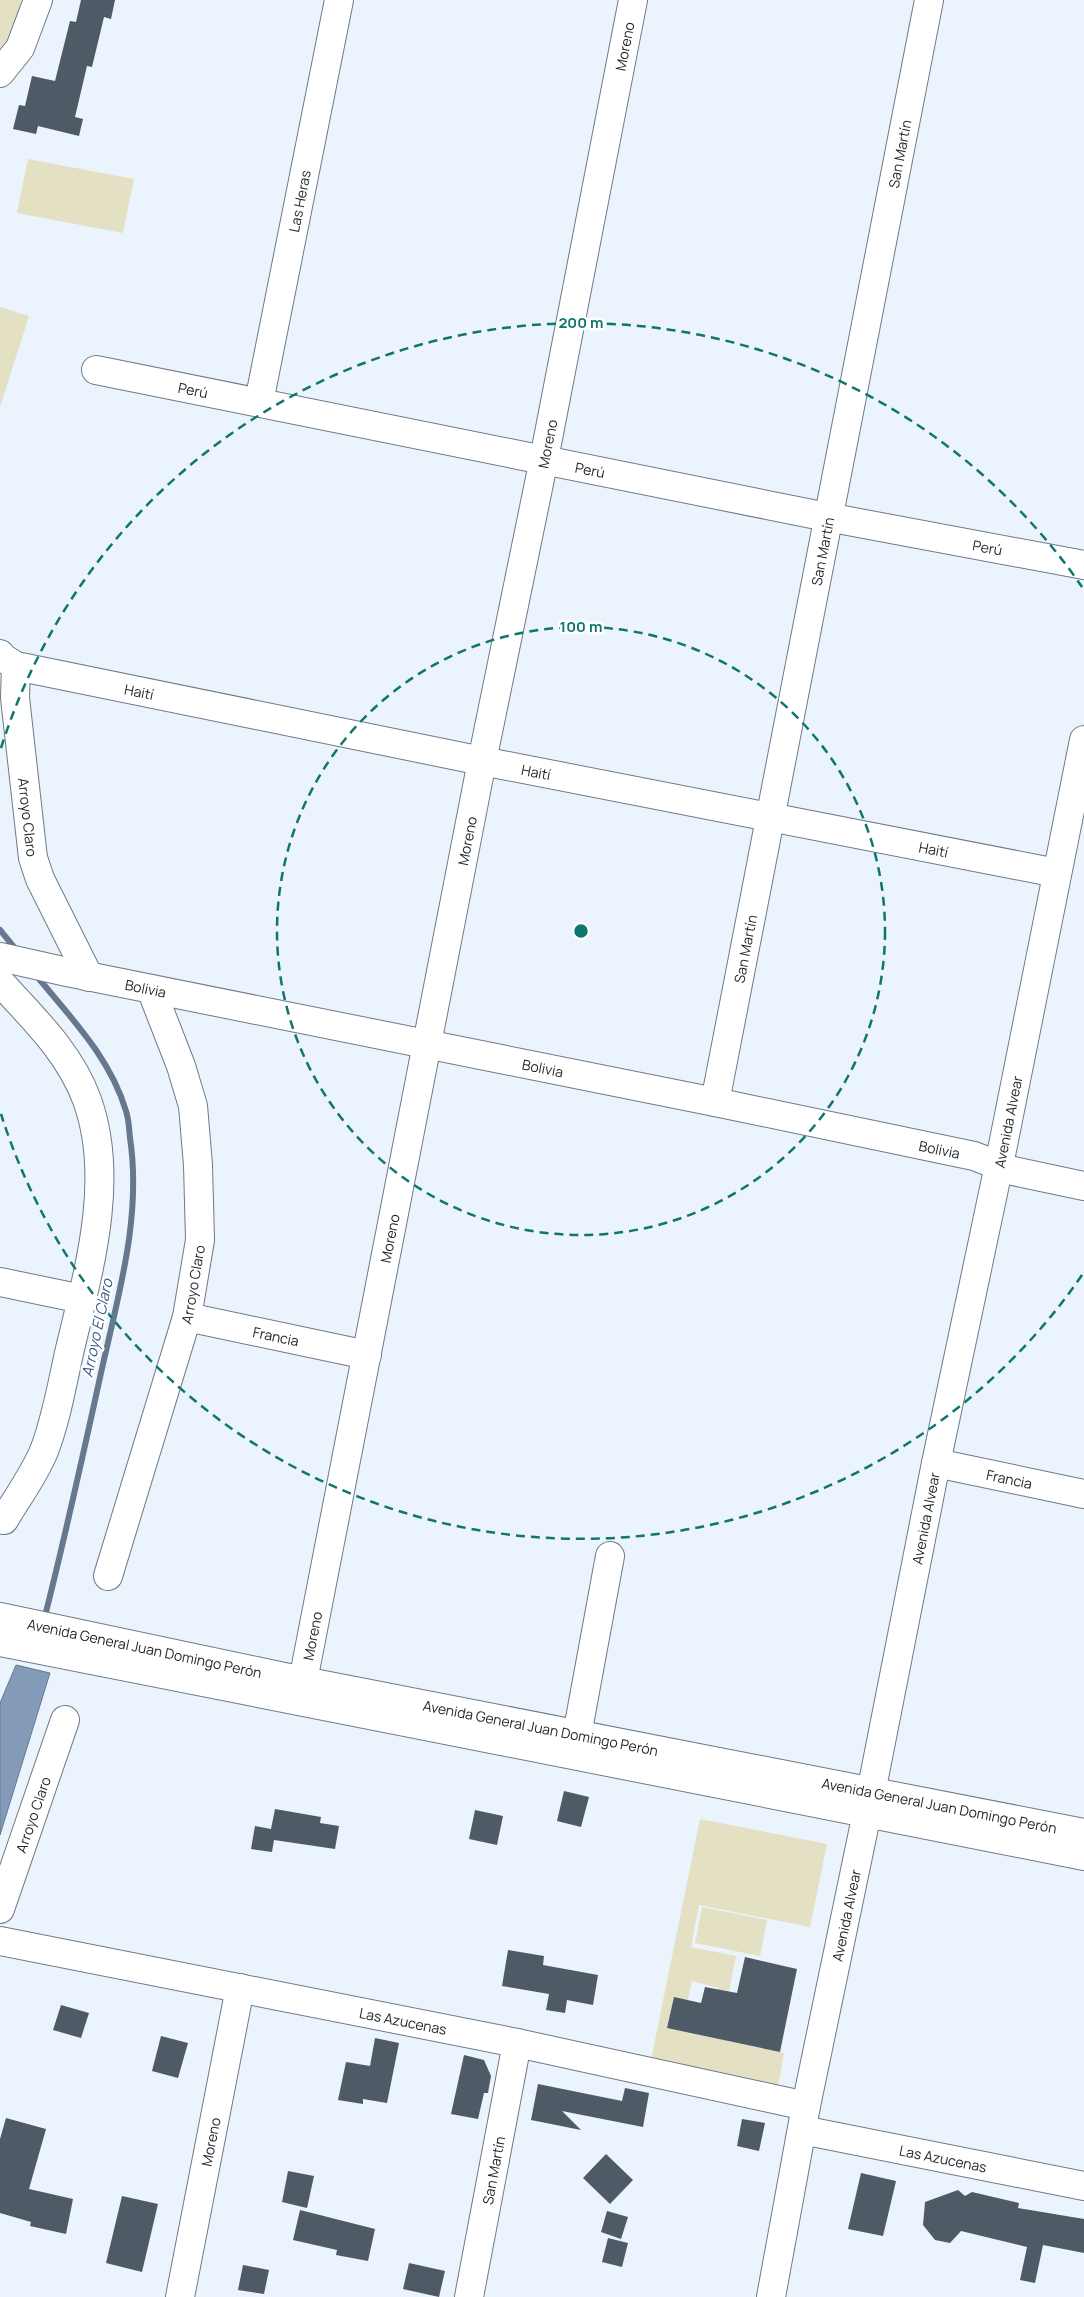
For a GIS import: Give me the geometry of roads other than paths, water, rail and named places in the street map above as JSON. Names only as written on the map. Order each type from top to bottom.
[{"type":"street","points":[[0,72],[20,48],[38,0]]},
{"type":"street","name":"Las Heras","points":[[260,402],[339,0]]},
{"type":"street","name":"Moreno","points":[[303,1681],[426,1045],[544,459],[633,0]]},
{"type":"street","name":"San Martín","points":[[715,1102],[925,1]]},
{"type":"street","name":"Perú","points":[[96,370],[827,517],[1084,565]]},
{"type":"street","name":"Haití","points":[[8,660],[482,761],[1057,873]]},
{"type":"street","name":"Arroyo Claro","points":[[8,660],[15,698],[33,858],[78,975]]},
{"type":"street","name":"Avenida Alvear","points":[[770,2297],[804,2118],[936,1463],[999,1165],[1084,740]]},
{"type":"street","name":"Bolivia","points":[[0,957],[78,975],[715,1102],[974,1156],[1013,1171],[1084,1186]]},
{"type":"street","points":[[0,982],[45,1032],[71,1066],[87,1100],[96,1136],[100,1174],[96,1221],[82,1299],[53,1420],[43,1452],[4,1520]]},
{"type":"street","name":"Arroyo Claro","points":[[108,1576],[187,1317],[200,1240],[198,1165],[193,1106],[181,1066],[151,989]]},
{"type":"street","points":[[0,1282],[82,1299]]},
{"type":"street","name":"Francia","points":[[187,1317],[367,1355]]},
{"type":"street","name":"Francia","points":[[936,1463],[1084,1494]]},
{"type":"street","points":[[577,1735],[610,1556]]},
{"type":"street","name":"Avenida General Juan Domingo Perón","points":[[5,1631],[869,1803],[1084,1833]]},
{"type":"street","name":"Avenida General Juan Domingo Perón","points":[[78,1646],[303,1681],[577,1735],[869,1803],[1084,1856]]},
{"type":"street","name":"Arroyo Claro","points":[[0,1909],[65,1720]]},
{"type":"street","name":"Las Azucenas","points":[[0,1942],[517,2043],[804,2118],[1084,2186]]},
{"type":"street","name":"Moreno","points":[[180,2297],[240,1988]]},
{"type":"street","name":"San Martín","points":[[469,2297],[517,2043]]},
{"type":"water","points":[[16,1665],[50,1673],[0,1835],[0,1703]]},
{"type":"waterway","name":"Arroyo El Claro","points":[[0,930],[18,952]]},
{"type":"waterway","name":"Arroyo El Claro","points":[[35,974],[88,1038],[110,1073],[127,1114],[133,1168],[131,1227],[121,1286],[44,1620]]}]
